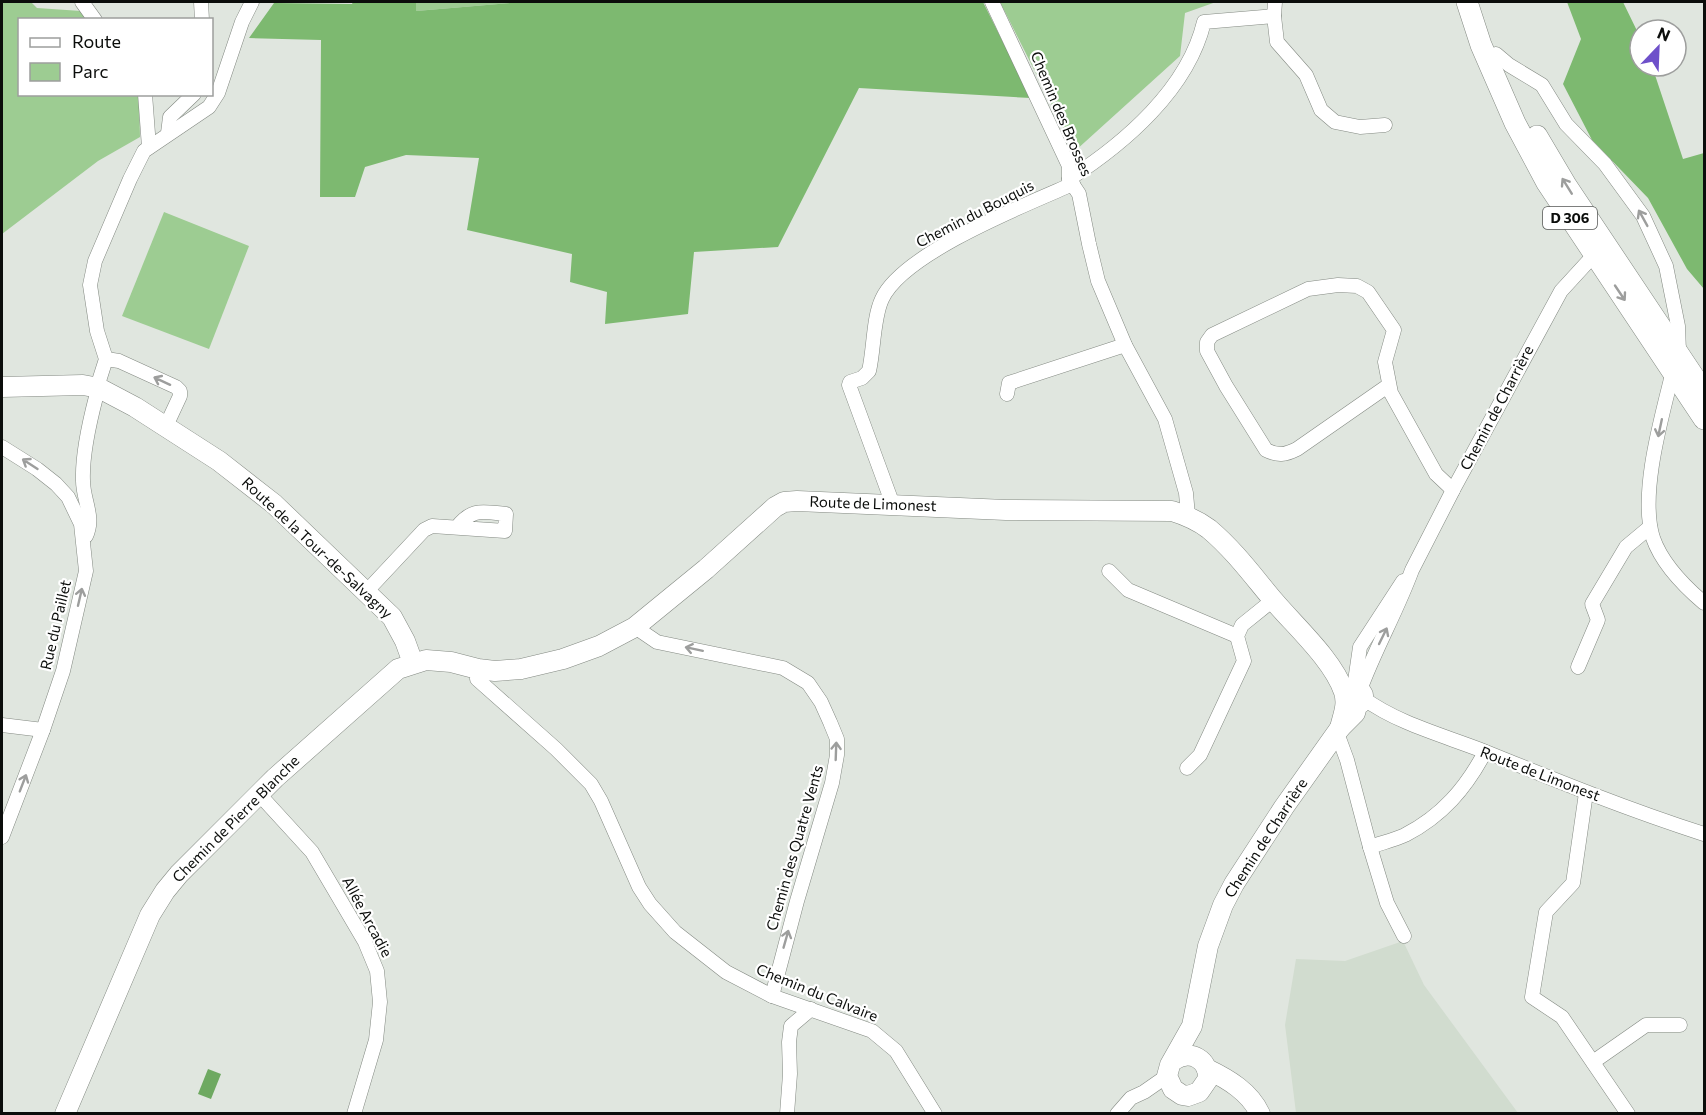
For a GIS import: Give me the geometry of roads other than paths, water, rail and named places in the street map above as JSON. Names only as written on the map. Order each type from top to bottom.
[{"type":"main road","name":"D 306","points":[[1467,2],[1481,45],[1515,123],[1547,183],[1594,255],[1676,362],[1704,392]]},
{"type":"main road","name":"D 306","points":[[1479,2],[1496,54],[1514,98],[1676,362],[1704,419]]},
{"type":"street","points":[[82,2],[94,18]]},
{"type":"street","points":[[201,2],[202,18]]},
{"type":"street","points":[[83,540],[90,527],[83,481],[90,420],[106,359],[97,331],[90,285],[91,273],[129,179],[144,151],[209,107],[218,93],[242,22],[252,2]]},
{"type":"street","name":"Chemin des Brosses","points":[[992,2],[1069,166],[1071,182],[1079,194],[1098,281],[1125,345],[1165,419],[1186,494],[1188,516]]},
{"type":"street","points":[[1275,2],[1277,42],[1306,75],[1321,110],[1335,122],[1360,127],[1385,125]]},
{"type":"street","name":"Chemin du Bouquis","points":[[893,505],[849,385],[850,382],[862,378],[868,371],[881,300],[895,279],[951,241],[1071,182],[1117,144],[1168,93],[1188,66],[1200,40],[1204,22],[1274,16]]},
{"type":"street","points":[[1496,54],[1509,65],[1542,85],[1566,124],[1605,164],[1643,216],[1666,266],[1678,327],[1676,362],[1648,482],[1650,527],[1656,546],[1668,564],[1684,584],[1704,603]]},
{"type":"street","points":[[145,96],[149,147]]},
{"type":"street","points":[[168,133],[170,117],[193,96]]},
{"type":"street","name":"Chemin de Charrière","points":[[1181,1083],[1208,946],[1223,905],[1281,811],[1336,732],[1356,696],[1403,596],[1412,570],[1453,490],[1561,291],[1594,255]]},
{"type":"street","points":[[1389,385],[1297,449],[1283,455],[1274,454],[1266,450],[1226,386],[1207,351],[1207,342],[1212,334],[1308,289],[1338,285],[1357,286],[1368,292],[1394,330],[1385,362],[1391,393],[1436,474],[1453,490]]},
{"type":"street","points":[[1007,394],[1009,383],[1125,345]]},
{"type":"street","points":[[106,359],[119,361],[180,391],[178,402],[166,426]]},
{"type":"street","name":"Route de la Tour-de-Salvagny","points":[[2,387],[83,385],[135,407],[228,467],[261,493],[366,592],[399,627],[413,663]]},
{"type":"street","name":"Rue du Paillet","points":[[2,447],[37,469],[68,497],[81,524],[86,571],[63,671],[2,837]]},
{"type":"street","name":"Route de Limonest","points":[[413,663],[426,660],[451,662],[495,671],[521,669],[562,659],[599,646],[635,627],[706,569],[775,507],[784,502],[817,501],[1006,510],[1172,511],[1188,516],[1208,529],[1238,558],[1324,659],[1340,683],[1356,696],[1586,793],[1704,834]]},
{"type":"street","points":[[366,592],[424,530],[432,526],[457,527]]},
{"type":"street","points":[[1578,667],[1598,620],[1592,604],[1626,547],[1650,527]]},
{"type":"street","name":"Chemin de Charrière","points":[[1356,696],[1360,647],[1412,570]]},
{"type":"street","points":[[1109,571],[1128,590],[1237,636]]},
{"type":"street","points":[[1187,768],[1200,755],[1244,660],[1237,636],[1242,625],[1273,600]]},
{"type":"street","name":"Chemin des Quatre Vents","points":[[635,627],[657,642],[783,668],[808,683],[821,702],[837,740],[832,783],[772,996]]},
{"type":"street","name":"Chemin de Pierre Blanche","points":[[65,1113],[150,915],[165,891],[259,794],[388,677],[398,669],[413,663]]},
{"type":"street","name":"Chemin du Calvaire","points":[[478,669],[477,679],[556,749],[591,784],[601,801],[639,887],[663,919],[698,952],[726,972],[772,996],[872,1031],[896,1051],[935,1113]]},
{"type":"street","points":[[2,725],[43,730]]},
{"type":"street","points":[[1336,732],[1347,760],[1387,903],[1404,936]]},
{"type":"street","points":[[1370,847],[1404,835],[1437,815],[1458,795],[1485,752]]},
{"type":"street","points":[[1586,793],[1573,883],[1546,912],[1532,997],[1562,1017],[1628,1113]]},
{"type":"street","name":"Allée Arcadie","points":[[259,794],[312,852],[365,942],[377,971],[380,1002],[376,1040],[354,1113]]},
{"type":"street","points":[[787,1113],[791,1026],[811,1009]]},
{"type":"street","points":[[1593,1062],[1646,1024],[1680,1025]]},
{"type":"street","name":"Chemin de Charrière","points":[[1192,1026],[1204,1065]]},
{"type":"street","points":[[1180,1113],[1176,1104],[1181,1083],[1179,1057],[1191,1055],[1244,1093],[1260,1113]]},
{"type":"street","points":[[1117,1113],[1131,1098],[1144,1092],[1208,1079],[1204,1065]]},
{"type":"street","points":[[1181,1083],[1229,1094],[1250,1113]]}]
